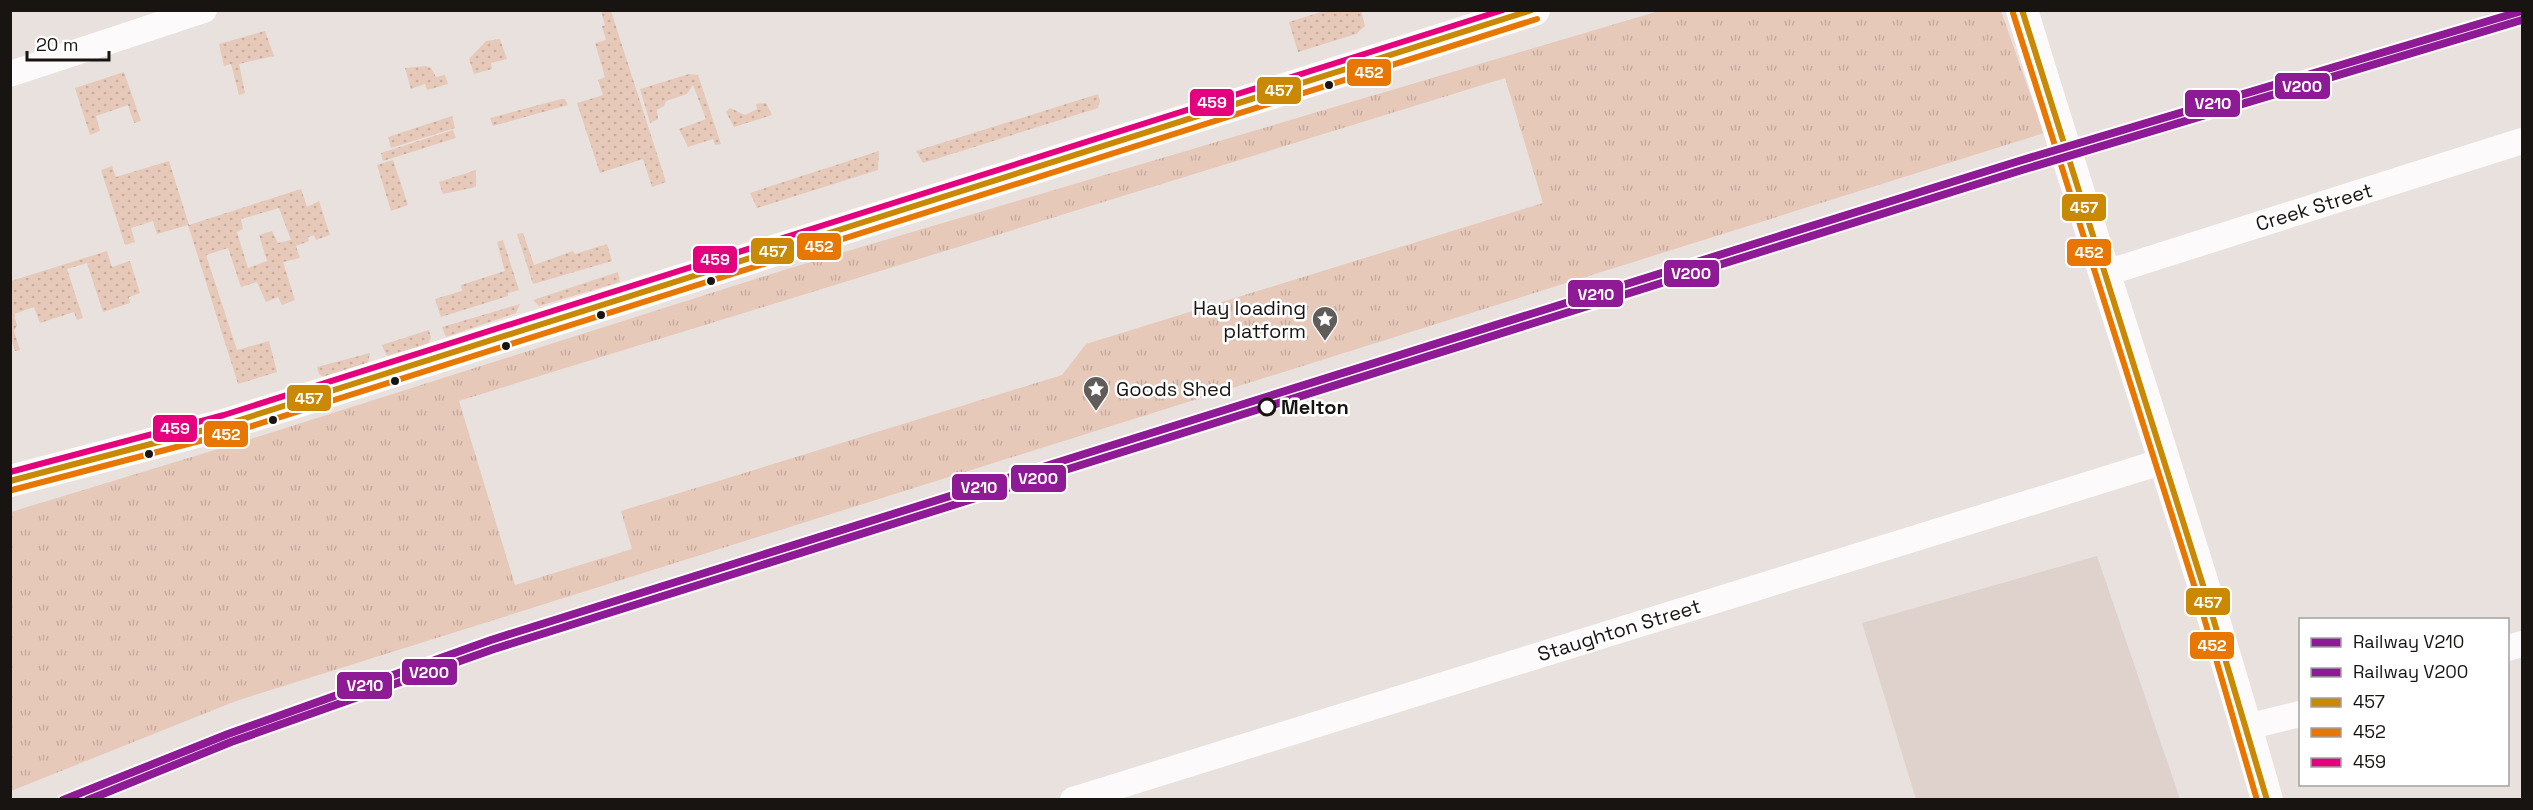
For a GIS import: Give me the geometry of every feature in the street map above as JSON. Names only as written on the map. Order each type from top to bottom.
[{"type":"street","points":[[10,74],[204,10]]},
{"type":"street","points":[[10,481],[227,424],[1534,10]]},
{"type":"street","points":[[2022,10],[2247,727],[2267,800]]},
{"type":"street","name":"Creek Street","points":[[2106,273],[2523,141]]},
{"type":"street","name":"Staughton Street","points":[[1073,800],[2164,460]]},
{"type":"street","points":[[2247,727],[2299,714]]},
{"type":"shaded area","points":[[2097,556],[2180,799],[1916,799],[1862,623]]},
{"type":"green space","points":[[601,11],[611,11],[666,182],[652,187],[643,159],[600,173],[577,103],[603,95],[598,80],[605,77],[595,43],[606,40]]},
{"type":"green space","points":[[1324,11],[1361,11],[1365,26],[1356,34],[1298,52],[1289,22]]},
{"type":"green space","points":[[1659,11],[2001,11],[2044,133],[236,701],[11,791],[11,512],[241,442],[787,269]],"holes":[[[1505,78],[1543,203],[1086,344],[1062,375],[621,511],[632,549],[515,585],[459,401]]]},
{"type":"green space","points":[[265,31],[274,56],[239,64],[245,93],[239,95],[231,64],[224,66],[219,44]]},
{"type":"green space","points":[[500,39],[507,59],[491,63],[492,69],[474,74],[469,59],[486,41]]},
{"type":"green space","points":[[426,66],[431,68],[436,77],[445,75],[448,84],[427,90],[425,84],[411,89],[405,68]]},
{"type":"green space","points":[[124,72],[141,121],[134,123],[128,105],[96,116],[100,131],[90,135],[75,88]]},
{"type":"green space","points":[[689,74],[698,75],[721,144],[715,145],[713,139],[688,147],[679,129],[706,119],[693,85],[687,94],[666,101],[664,106],[657,110],[658,119],[650,123],[640,89]]},
{"type":"green space","points":[[1098,94],[1100,101],[1098,108],[923,163],[916,151]]},
{"type":"green space","points":[[565,99],[568,105],[493,126],[490,118]]},
{"type":"green space","points":[[766,103],[772,115],[734,127],[726,112],[730,108],[745,115],[757,109],[756,104]]},
{"type":"green space","points":[[452,116],[455,128],[391,148],[388,137]]},
{"type":"green space","points":[[453,130],[456,138],[383,161],[381,153]]},
{"type":"green space","points":[[879,151],[878,170],[757,208],[750,193]]},
{"type":"green space","points":[[393,160],[408,205],[391,211],[377,165]]},
{"type":"green space","points":[[169,161],[189,225],[301,189],[307,207],[319,201],[330,235],[316,240],[314,235],[308,237],[309,241],[296,246],[300,258],[283,262],[295,300],[282,305],[278,297],[266,302],[257,282],[241,287],[228,248],[206,255],[237,350],[269,341],[277,372],[238,384],[188,225],[157,234],[153,221],[131,228],[135,242],[125,245],[101,170],[112,166],[116,177]],"holes":[[[279,208],[291,240],[278,243],[272,231],[259,235],[267,261],[248,268],[237,232],[243,229],[241,219]]]},
{"type":"green space","points":[[476,170],[476,187],[443,194],[439,182]]},
{"type":"green space","points":[[523,233],[534,265],[573,251],[575,254],[607,244],[612,261],[533,284],[517,234]]},
{"type":"green space","points":[[503,240],[519,290],[508,293],[508,296],[441,317],[435,299],[462,291],[461,285],[505,271],[497,242]]},
{"type":"green space","points":[[107,251],[112,267],[130,261],[140,293],[129,297],[130,303],[103,312],[87,263],[67,269],[83,318],[77,320],[74,312],[40,323],[34,307],[14,314],[17,325],[14,331],[20,350],[15,351],[11,339],[11,281]]},
{"type":"green space","points":[[618,272],[620,282],[539,306],[533,300]]},
{"type":"green space","points":[[520,304],[516,313],[446,337],[442,327]]},
{"type":"green space","points":[[429,330],[431,338],[428,344],[387,356],[382,345]]},
{"type":"green space","points":[[370,353],[368,363],[323,377],[319,374],[317,367]]},
{"type":"rail line","name":"V210","points":[[63,800],[228,734],[491,640],[2019,161],[2522,11]]},
{"type":"rail line","name":"V200","points":[[88,800],[231,742],[494,649],[2022,170],[2522,20]]},
{"type":"transit line","name":"459","points":[[10,472],[224,415],[1503,10]]},
{"type":"transit line","name":"457","points":[[10,481],[227,424],[1532,10]]},
{"type":"transit line","name":"457","points":[[2022,10],[2208,601],[2267,800]]},
{"type":"transit line","name":"452","points":[[2013,13],[2200,604],[2257,800]]},
{"type":"transit line","name":"452","points":[[12,490],[230,433],[1537,19]]},
{"type":"place","name":"Hay loading platform","points":[[1325,342]]},
{"type":"place","name":"Melton","points":[[1267,407]]},
{"type":"place","name":"Goods Shed","points":[[1096,412]]}]
